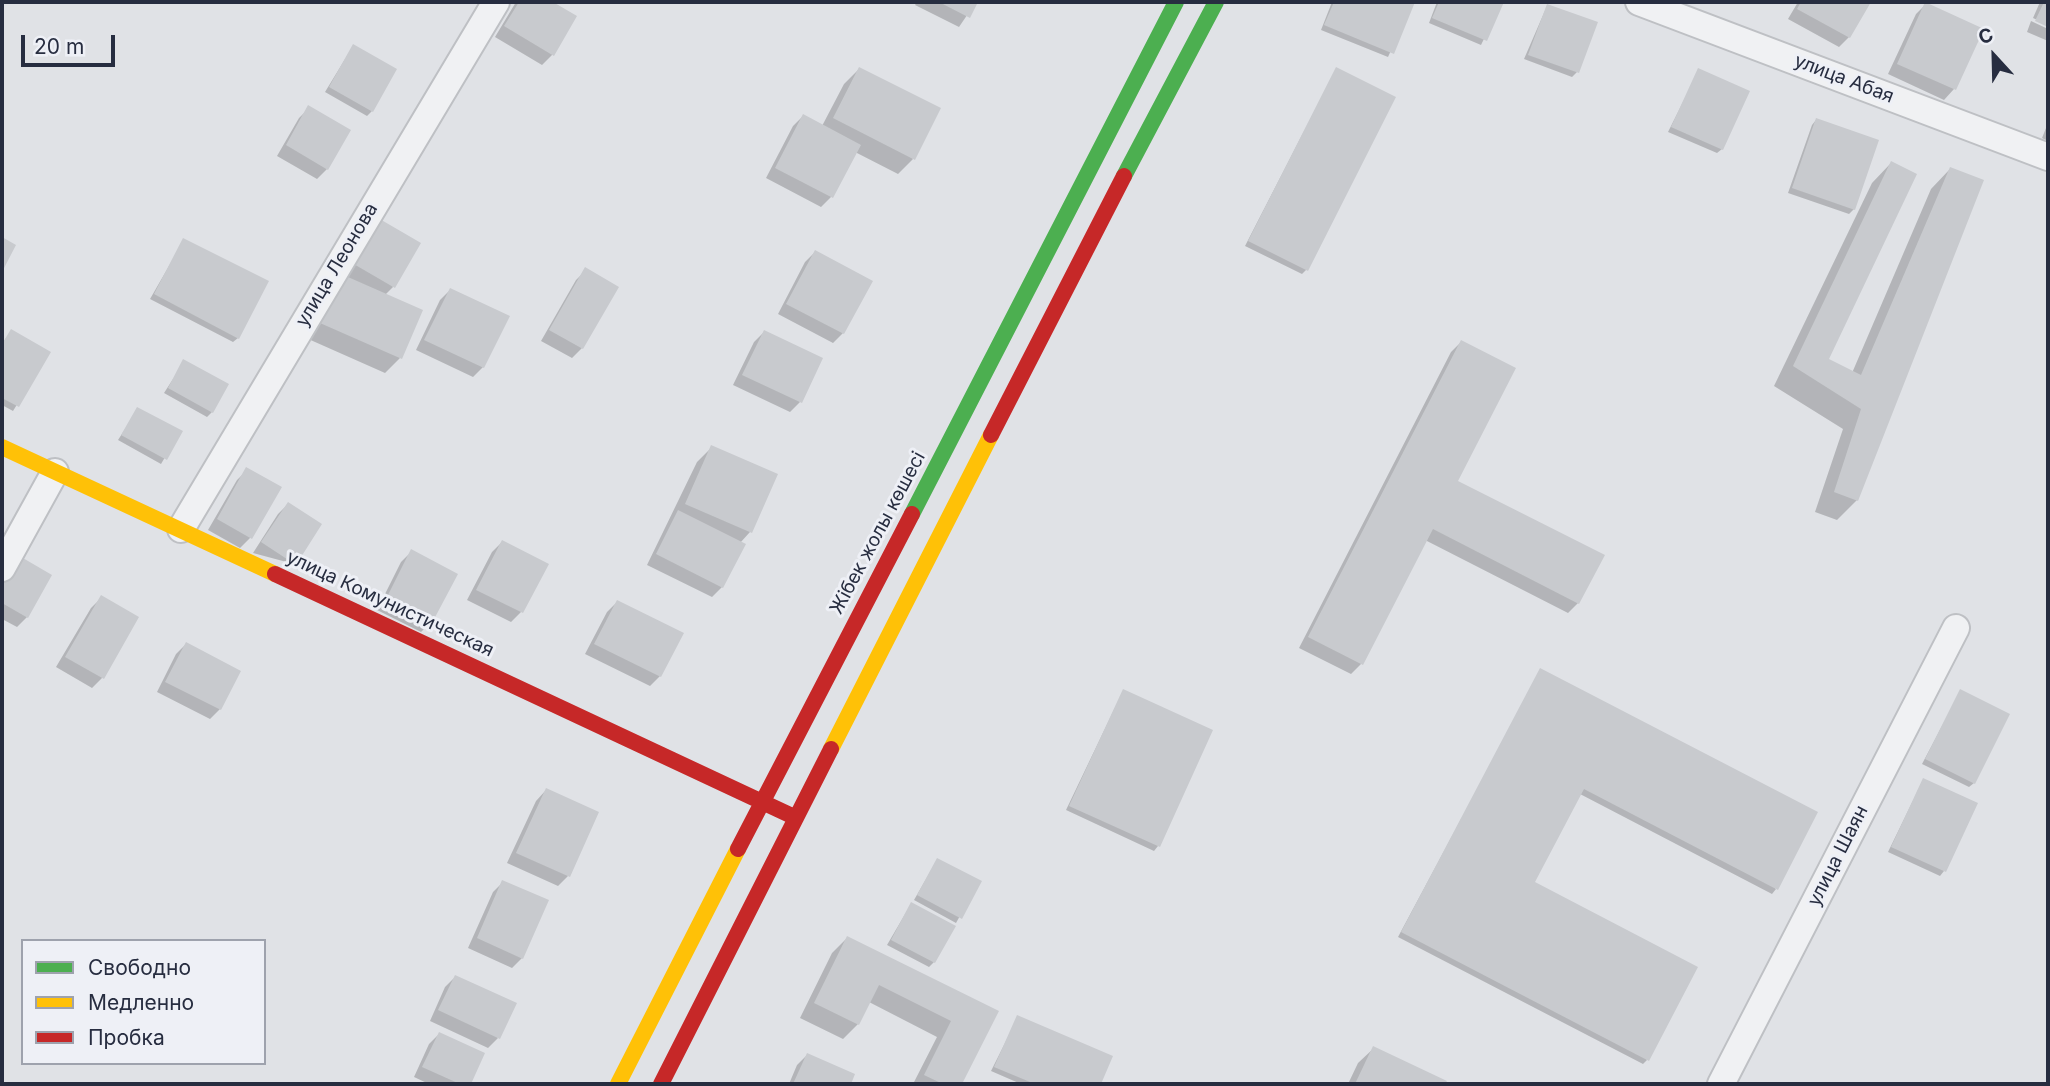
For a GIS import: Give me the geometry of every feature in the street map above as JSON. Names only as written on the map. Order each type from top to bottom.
[{"type":"main road","name":"Жібек жолы көшесі","points":[[618,1084],[760,801],[1076,200],[1176,2]]},
{"type":"main road","points":[[661,1084],[1101,219],[1216,2]]},
{"type":"main road","name":"улица Комунистическая","points":[[2,447],[796,818]]},
{"type":"street","name":"улица Леонова","points":[[181,529],[496,2]]},
{"type":"street","name":"улица Абая","points":[[1639,2],[2048,157]]},
{"type":"street","points":[[2,568],[55,472]]},
{"type":"street","name":"улица Шаян","points":[[1721,1084],[1956,628]]},
{"type":"building","points":[[519,2],[553,2],[577,16],[554,56],[504,26]]},
{"type":"building","points":[[939,2],[978,2],[970,18]]},
{"type":"building","points":[[1334,2],[1415,2],[1394,54],[1324,25]]},
{"type":"building","points":[[1439,2],[1504,2],[1487,41],[1432,18]]},
{"type":"building","points":[[1801,2],[1871,2],[1850,38],[1797,9]]},
{"type":"building","points":[[1925,2],[1984,29],[1956,90],[1897,64]]},
{"type":"building","points":[[2044,2],[2048,2],[2048,27],[2035,21]]},
{"type":"building","points":[[1547,4],[1598,22],[1579,73],[1528,55]]},
{"type":"building","points":[[353,44],[397,69],[373,112],[329,87]]},
{"type":"building","points":[[859,67],[941,108],[915,160],[833,118]]},
{"type":"building","points":[[1336,67],[1396,97],[1308,271],[1248,241]]},
{"type":"building","points":[[1698,68],[1750,91],[1723,150],[1671,127]]},
{"type":"building","points":[[308,105],[351,130],[328,170],[286,145]]},
{"type":"building","points":[[803,114],[861,145],[833,198],[775,168]]},
{"type":"building","points":[[1816,118],[1879,140],[1855,210],[1792,188]]},
{"type":"building","points":[[1891,161],[1917,174],[1829,359],[1861,375],[1950,167],[1984,180],[1858,501],[1834,492],[1861,409],[1793,366]]},
{"type":"building","points":[[378,218],[421,243],[395,288],[352,263]]},
{"type":"building","points":[[2,237],[16,245],[2,272]]},
{"type":"building","points":[[183,238],[269,281],[239,339],[154,294]]},
{"type":"building","points":[[815,250],[873,281],[844,334],[786,304]]},
{"type":"building","points":[[585,267],[619,287],[583,349],[549,330]]},
{"type":"building","points":[[341,274],[423,310],[402,359],[320,323]]},
{"type":"building","points":[[450,288],[510,316],[484,368],[424,340]]},
{"type":"building","points":[[11,329],[51,352],[19,407],[2,398],[2,344]]},
{"type":"building","points":[[764,330],[823,358],[802,403],[742,375]]},
{"type":"building","points":[[1461,340],[1516,368],[1458,481],[1605,555],[1579,604],[1433,529],[1363,665],[1308,637]]},
{"type":"building","points":[[183,359],[229,384],[213,413],[168,388]]},
{"type":"building","points":[[137,407],[183,431],[167,460],[121,435]]},
{"type":"building","points":[[711,445],[778,474],[752,533],[685,504]]},
{"type":"building","points":[[246,467],[282,487],[252,539],[217,519]]},
{"type":"building","points":[[288,502],[322,524],[296,565],[261,542]]},
{"type":"building","points":[[678,510],[746,544],[723,588],[656,554]]},
{"type":"building","points":[[502,540],[549,564],[523,613],[476,590]]},
{"type":"building","points":[[411,549],[458,574],[432,623],[386,599]]},
{"type":"building","points":[[16,554],[52,575],[28,618],[2,603],[2,579]]},
{"type":"building","points":[[101,595],[139,617],[104,679],[65,657]]},
{"type":"building","points":[[617,600],[684,633],[661,677],[594,644]]},
{"type":"building","points":[[186,642],[241,671],[221,710],[165,682]]},
{"type":"building","points":[[1540,668],[1818,812],[1778,890],[1584,789],[1535,882],[1698,967],[1649,1061],[1401,932]]},
{"type":"building","points":[[1123,689],[1213,730],[1160,847],[1069,806]]},
{"type":"building","points":[[1960,689],[2010,714],[1975,784],[1925,759]]},
{"type":"building","points":[[1923,778],[1978,803],[1946,872],[1891,847]]},
{"type":"building","points":[[546,788],[599,812],[570,877],[516,853]]},
{"type":"building","points":[[937,858],[982,881],[962,919],[917,895]]},
{"type":"building","points":[[502,880],[549,900],[523,959],[477,938]]},
{"type":"building","points":[[911,902],[956,926],[935,963],[891,940]]},
{"type":"building","points":[[847,936],[999,1011],[962,1084],[943,1084],[924,1075],[951,1021],[879,985],[859,1025],[814,1003]]},
{"type":"building","points":[[455,975],[517,1003],[500,1039],[438,1010]]},
{"type":"building","points":[[1017,1015],[1113,1056],[1101,1084],[1035,1084],[994,1067]]},
{"type":"building","points":[[439,1032],[485,1053],[471,1084],[460,1084],[422,1067]]},
{"type":"building","points":[[1373,1046],[1447,1081],[1445,1084],[1355,1084]]},
{"type":"building","points":[[807,1053],[855,1074],[851,1084],[793,1084]]},
{"type":"traffic: fast","points":[[912,514],[1176,2]]},
{"type":"traffic: fast","points":[[1124,176],[1216,2]]},
{"type":"traffic: slow","points":[[831,749],[991,435]]},
{"type":"traffic: slow","points":[[2,447],[275,574]]},
{"type":"traffic: slow","points":[[618,1084],[738,849]]},
{"type":"traffic: jam","points":[[991,435],[1124,176]]},
{"type":"traffic: jam","points":[[738,849],[912,514]]},
{"type":"traffic: jam","points":[[275,574],[790,815]]},
{"type":"traffic: jam","points":[[661,1084],[831,749]]}]
